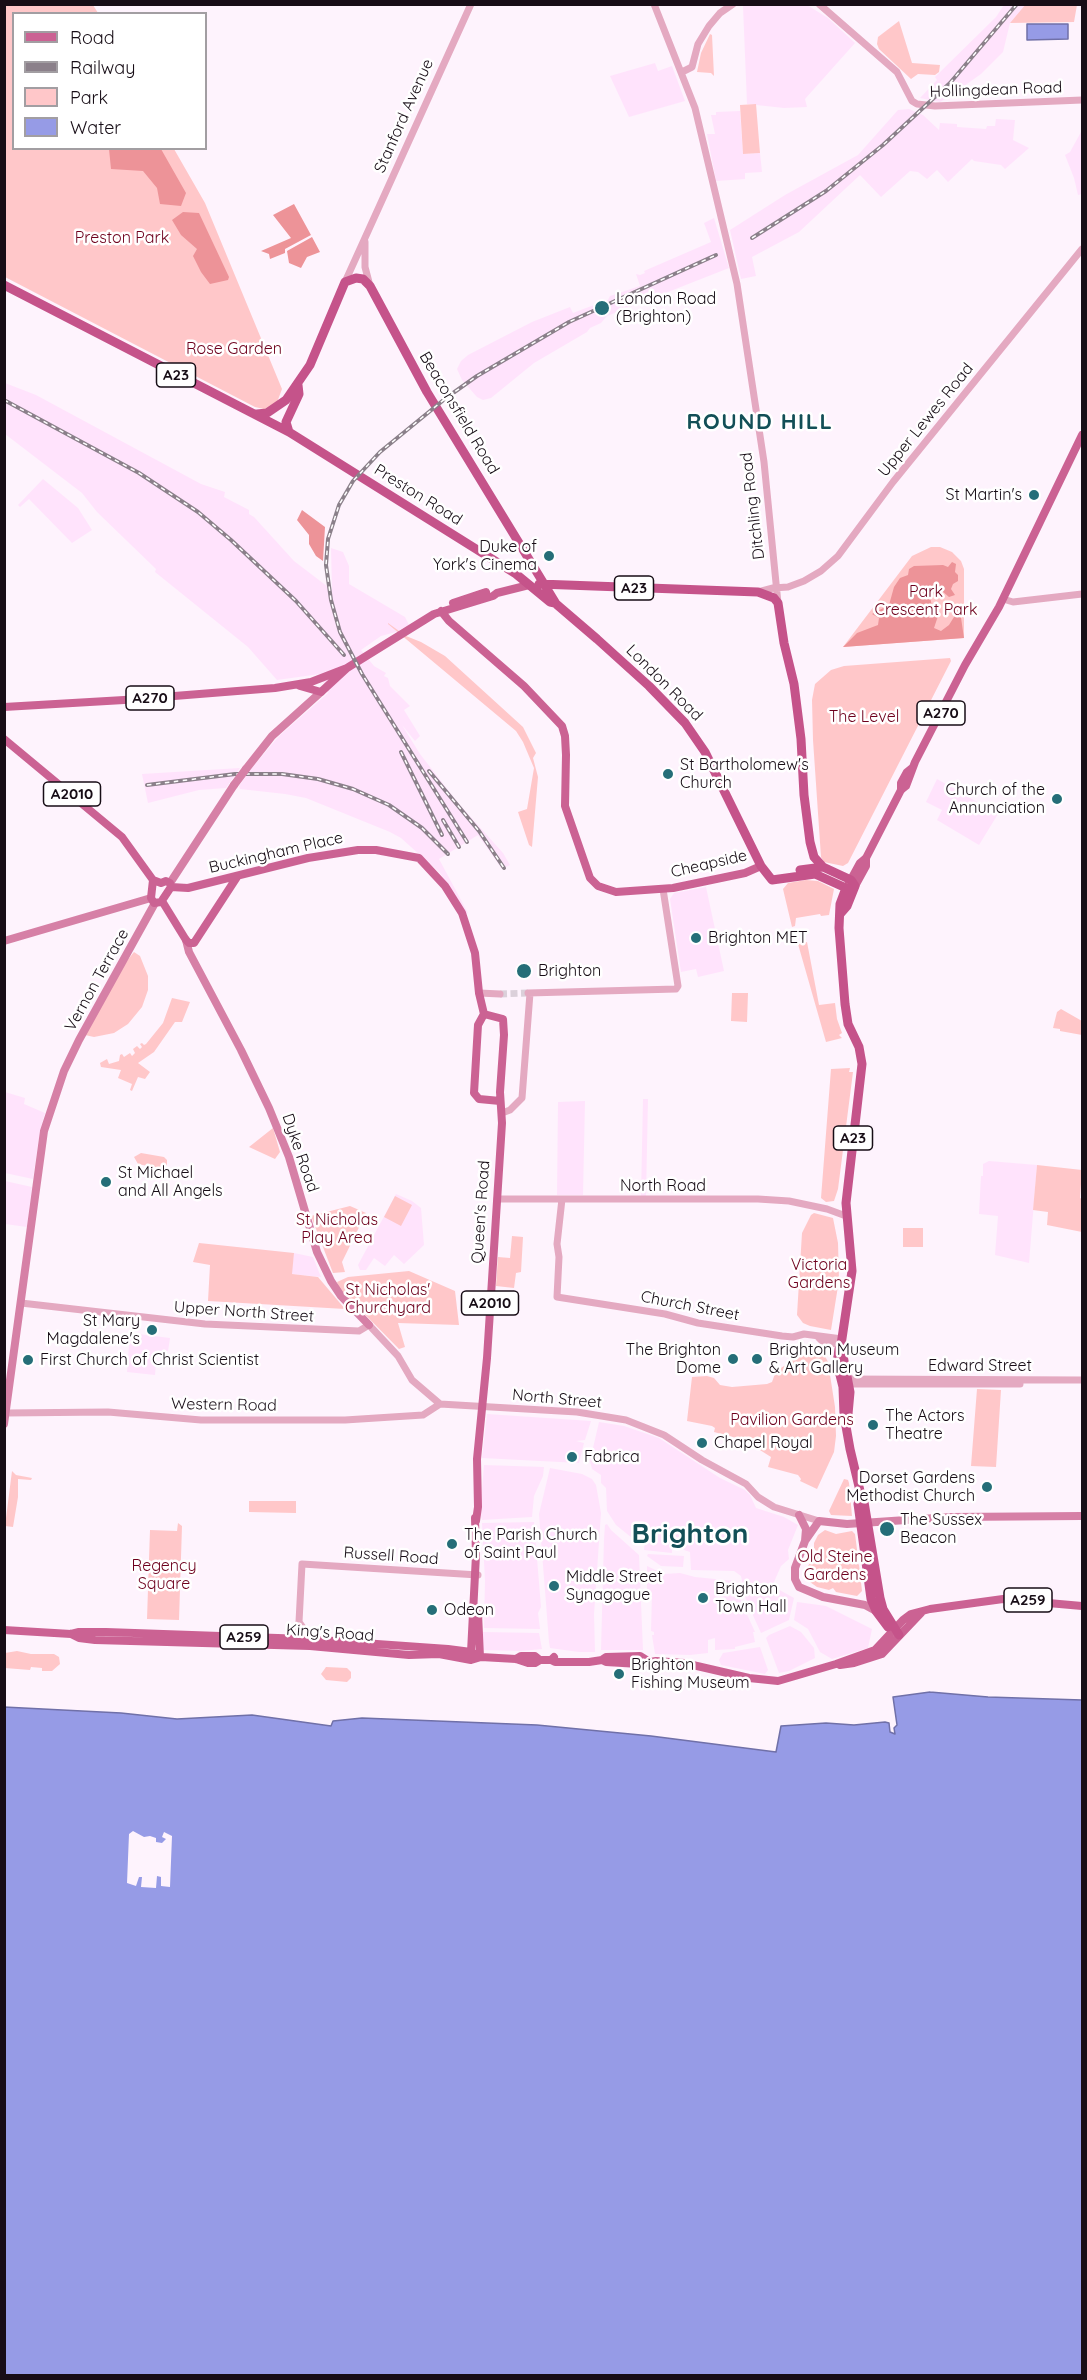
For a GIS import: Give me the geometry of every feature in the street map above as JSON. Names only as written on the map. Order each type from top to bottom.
[{"type":"highway","points":[[345,282],[358,278],[363,279],[370,286]]},
{"type":"highway","name":"Stanford Avenue","points":[[281,405],[298,385],[310,365],[345,282]]},
{"type":"highway","name":"A23","points":[[4,285],[289,432]]},
{"type":"highway","name":"Beaconsfield Road","points":[[370,286],[427,392],[543,584]]},
{"type":"highway","points":[[289,432],[286,426],[288,416],[299,394],[298,385]]},
{"type":"highway","points":[[254,414],[267,413],[281,405],[288,416]]},
{"type":"highway","name":"Preston Road","points":[[289,432],[516,574],[529,585]]},
{"type":"highway","name":"Beaconsfield Road","points":[[526,554],[529,585]]},
{"type":"highway","name":"London Road","points":[[543,584],[555,603],[650,686],[694,735],[720,779],[761,866]]},
{"type":"highway","name":"A23","points":[[529,585],[758,592],[774,598],[778,603]]},
{"type":"highway","name":"London Road","points":[[529,585],[550,602],[555,603]]},
{"type":"highway","name":"Ditchling Road","points":[[778,603],[784,644],[794,684],[811,850],[823,867]]},
{"type":"highway","name":"A23","points":[[761,866],[775,879]]},
{"type":"highway","points":[[775,879],[783,874],[805,868],[823,867],[852,885]]},
{"type":"highway","points":[[775,879],[815,874],[852,885]]},
{"type":"highway","name":"A23","points":[[852,885],[840,904],[838,928],[847,1019],[859,1047],[862,1062],[846,1203],[852,1271],[842,1342],[850,1415],[847,1425],[850,1449],[864,1502],[863,1523],[868,1602],[896,1632]]},
{"type":"highway","name":"A23","points":[[863,1523],[883,1609],[896,1632]]},
{"type":"main road","name":"A270","points":[[852,885],[866,866],[866,858],[901,790],[906,772],[912,768],[964,666],[1003,598],[1083,435]]},
{"type":"main road","name":"A270","points":[[4,706],[124,700],[296,685],[347,668],[443,610],[529,585]]},
{"type":"main road","name":"Cheapside","points":[[443,610],[449,621],[524,686],[556,718],[563,730],[566,755],[566,806],[592,880],[601,888],[616,892],[663,889],[745,873],[761,866]]},
{"type":"main road","points":[[4,941],[155,899],[164,883],[272,736],[347,668]]},
{"type":"main road","name":"A270","points":[[296,685],[321,692]]},
{"type":"main road","name":"A2010","points":[[4,739],[113,829],[145,867],[164,883]]},
{"type":"main road","name":"Buckingham Place","points":[[164,883],[188,888],[227,883],[237,876],[308,858],[358,850],[408,855],[423,861],[445,885],[462,913],[475,953],[479,993]]},
{"type":"main road","points":[[155,899],[164,883]]},
{"type":"main road","points":[[155,899],[190,942],[227,883]]},
{"type":"main road","name":"Vernon Terrace","points":[[4,1424],[44,1131],[64,1071],[155,899]]},
{"type":"main road","name":"Dyke Road","points":[[190,942],[192,954],[273,1118],[289,1157],[318,1252],[331,1281],[341,1296],[369,1325]]},
{"type":"main road","points":[[479,993],[484,1014],[479,1019],[476,1041],[474,1082],[476,1098],[500,1101]]},
{"type":"main road","name":"Queen's Road","points":[[480,1407],[487,1358],[497,1199],[502,1113],[500,1101],[503,1019],[484,1014]]},
{"type":"main road","name":"A2010","points":[[475,1633],[476,1521],[474,1498],[480,1407]]},
{"type":"main road","points":[[799,1515],[806,1529],[805,1541],[795,1574],[801,1590],[831,1599],[868,1602],[877,1586]]},
{"type":"main road","points":[[805,1541],[819,1521],[831,1524],[951,1517],[1083,1516]]},
{"type":"main road","name":"A259","points":[[896,1632],[911,1614],[940,1606],[1003,1599],[1083,1606]]},
{"type":"main road","name":"King's Road","points":[[4,1630],[71,1634],[106,1632],[471,1652]]},
{"type":"main road","name":"King's Road","points":[[303,1642],[409,1654],[439,1654],[473,1660],[481,1657],[516,1659],[521,1656],[535,1656],[540,1660],[555,1657],[589,1657],[598,1660],[606,1657],[640,1656],[648,1660],[684,1663],[778,1681],[875,1650],[896,1632]]},
{"type":"main road","points":[[475,1633],[471,1652],[481,1657]]},
{"type":"main road","points":[[475,1633],[481,1657]]},
{"type":"street","name":"Stanford Avenue","points":[[345,282],[471,4]]},
{"type":"street","name":"Ditchling Road","points":[[654,4],[695,108],[740,300],[764,462],[778,603]]},
{"type":"street","points":[[682,72],[692,67],[698,44],[708,26],[720,13],[733,4]]},
{"type":"street","name":"Hollingdean Road","points":[[819,4],[897,72],[912,101],[919,105],[1083,100]]},
{"type":"street","name":"Stanford Avenue","points":[[365,264],[366,240]]},
{"type":"street","name":"Upper Lewes Road","points":[[758,592],[791,586],[816,575],[838,556],[893,482],[1083,249]]},
{"type":"street","name":"Beaconsfield Road","points":[[365,264],[370,286]]},
{"type":"street","points":[[1003,598],[1013,602],[1083,594]]},
{"type":"street","points":[[502,1113],[510,1110],[522,1098],[529,993],[676,988],[663,889]]},
{"type":"street","points":[[479,993],[500,994]]},
{"type":"street","name":"North Road","points":[[497,1199],[758,1199],[789,1201],[827,1209],[846,1216]]},
{"type":"street","name":"Church Street","points":[[562,1199],[557,1244],[559,1257],[556,1297],[656,1312],[699,1323],[742,1330],[793,1337],[804,1334],[818,1337],[822,1341],[842,1342]]},
{"type":"street","name":"North Road","points":[[827,1209],[846,1203]]},
{"type":"street","name":"Upper North Street","points":[[21,1303],[205,1324],[359,1331],[369,1325]]},
{"type":"street","name":"Dyke Road","points":[[369,1325],[398,1356],[412,1380],[440,1404]]},
{"type":"street","name":"Edward Street","points":[[845,1381],[1083,1382]]},
{"type":"street","name":"North Street","points":[[440,1404],[577,1412],[626,1420],[664,1436],[746,1484],[758,1497],[774,1507],[819,1521]]},
{"type":"street","name":"Western Road","points":[[5,1413],[108,1412],[201,1420],[345,1420],[423,1415],[440,1404]]},
{"type":"street","name":"Russell Road","points":[[303,1642],[297,1626],[302,1564],[476,1575]]},
{"type":"shaded area","points":[[746,4],[807,5],[828,18],[855,43],[805,99],[807,107],[784,108],[747,104],[743,6]]},
{"type":"shaded area","points":[[1004,5],[1026,5],[1010,23],[1003,52],[981,74],[940,102],[920,98],[937,80],[935,77],[996,17]]},
{"type":"shaded area","points":[[655,63],[658,71],[672,66],[685,101],[629,117],[610,76]]},
{"type":"shaded area","points":[[909,109],[923,115],[939,130],[940,123],[986,129],[987,126],[995,126],[996,119],[1015,120],[1013,140],[1029,148],[1005,169],[1001,165],[972,159],[948,182],[937,170],[927,179],[918,172],[910,171],[881,197],[860,175],[799,232],[752,257],[756,276],[741,279],[730,230],[785,195],[858,155],[898,110]]},
{"type":"shaded area","points":[[740,111],[743,154],[760,153],[762,172],[745,173],[745,179],[716,181],[707,134],[715,134],[711,115],[716,115],[716,112]]},
{"type":"shaded area","points":[[1081,132],[1082,194],[1078,195],[1065,155],[1070,152]]},
{"type":"shaded area","points":[[714,218],[729,268],[607,316],[601,323],[534,363],[491,398],[483,400],[477,397],[462,380],[457,369],[468,355],[532,322],[570,307],[573,313],[608,300],[610,296],[640,286],[636,274],[645,273],[644,271],[711,242],[704,223]]},
{"type":"shaded area","points":[[5,383],[36,395],[201,484],[225,492],[224,497],[249,510],[249,514],[294,561],[332,590],[331,548],[343,552],[349,566],[349,584],[405,617],[409,625],[381,636],[361,650],[374,666],[386,673],[384,676],[388,678],[390,686],[410,706],[404,710],[420,736],[415,741],[402,725],[420,754],[459,804],[503,853],[510,865],[502,869],[478,835],[439,859],[468,913],[466,914],[440,873],[401,838],[390,832],[306,798],[240,789],[239,786],[250,770],[279,736],[328,693],[320,674],[277,680],[248,647],[155,572],[156,569],[97,512],[82,493],[5,434]]},
{"type":"shaded area","points":[[43,479],[78,508],[92,530],[72,543],[29,499],[20,507],[18,505]]},
{"type":"shaded area","points":[[240,768],[226,788],[199,790],[148,803],[142,774]]},
{"type":"shaded area","points":[[937,779],[998,814],[979,845],[937,820],[942,810],[926,802]]},
{"type":"shaded area","name":"Brighton MET","points":[[706,887],[724,971],[698,977],[696,969],[681,972],[670,899],[674,893]]},
{"type":"shaded area","points":[[5,1092],[25,1098],[24,1104],[45,1113],[33,1179],[5,1173]]},
{"type":"shaded area","points":[[643,1099],[648,1099],[646,1196],[641,1196]]},
{"type":"shaded area","points":[[585,1101],[583,1195],[557,1195],[558,1102]]},
{"type":"shaded area","points":[[989,1161],[1037,1165],[1029,1263],[995,1255],[998,1216],[979,1214],[983,1164]]},
{"type":"shaded area","points":[[5,1181],[32,1187],[27,1227],[5,1224]]},
{"type":"shaded area","points":[[396,1194],[421,1208],[424,1245],[404,1264],[394,1255],[385,1266],[374,1258],[366,1270],[360,1270],[358,1265]]},
{"type":"shaded area","points":[[294,1253],[313,1257],[321,1277],[291,1274]]},
{"type":"shaded area","points":[[130,1333],[170,1338],[168,1351],[157,1351],[155,1375],[127,1372]]},
{"type":"shaded area","points":[[487,1414],[591,1421],[585,1440],[576,1441],[584,1443],[579,1463],[482,1458]]},
{"type":"shaded area","points":[[599,1422],[624,1426],[659,1438],[720,1478],[745,1490],[756,1508],[784,1517],[798,1525],[788,1550],[789,1559],[781,1566],[774,1582],[774,1587],[794,1598],[789,1620],[761,1633],[746,1600],[741,1576],[734,1571],[691,1570],[690,1552],[684,1550],[683,1547],[679,1550],[672,1550],[672,1553],[644,1550],[645,1538],[640,1538],[637,1542],[616,1525],[607,1511],[606,1488],[601,1483],[601,1475],[592,1469],[590,1461]]},
{"type":"shaded area","points":[[484,1465],[544,1467],[543,1476],[534,1496],[532,1517],[482,1520],[480,1514]]},
{"type":"shaded area","points":[[550,1468],[582,1474],[592,1479],[596,1485],[601,1513],[594,1614],[595,1652],[550,1648],[539,1514]]},
{"type":"shaded area","points":[[534,1522],[541,1607],[538,1613],[540,1629],[484,1628],[485,1581],[482,1523]]},
{"type":"shaded area","points":[[607,1524],[639,1555],[643,1650],[601,1650],[604,1539]]},
{"type":"shaded area","points":[[648,1554],[684,1556],[683,1567],[661,1566],[647,1556]]},
{"type":"shaded area","points":[[647,1566],[664,1574],[680,1573],[735,1581],[755,1632],[753,1632],[755,1642],[735,1647],[735,1649],[715,1650],[715,1638],[708,1640],[708,1653],[655,1654],[652,1635],[654,1632],[651,1631],[652,1593],[647,1592]]},
{"type":"shaded area","points":[[797,1602],[826,1606],[872,1629],[868,1648],[832,1659],[820,1652],[808,1629],[794,1620]]},
{"type":"shaded area","points":[[790,1626],[801,1632],[814,1648],[815,1658],[789,1671],[779,1673],[766,1638]]},
{"type":"shaded area","points":[[483,1632],[539,1633],[542,1649],[482,1650]]},
{"type":"shaded area","points":[[760,1647],[768,1670],[765,1674],[721,1665],[719,1660],[723,1653]]},
{"type":"green space","points":[[1026,4],[1077,4],[1074,22],[1010,23]]},
{"type":"green space","name":"Preston Park","points":[[4,5],[93,5],[97,12],[12,12],[12,150],[175,150],[205,203],[282,389],[276,405],[268,410],[255,407],[5,277]]},
{"type":"green space","points":[[899,21],[912,63],[940,65],[939,72],[935,75],[918,74],[911,79],[879,49],[878,37]]},
{"type":"green space","points":[[710,34],[712,35],[714,76],[711,73],[697,72],[701,53]]},
{"type":"green space","points":[[756,104],[760,153],[743,154],[740,105]]},
{"type":"green space","points":[[109,150],[162,150],[186,193],[181,206],[160,204],[157,188],[143,171],[111,169]]},
{"type":"green space","points":[[294,204],[311,235],[285,249],[285,253],[270,259],[269,254],[261,251],[291,238],[273,215]]},
{"type":"green space","points":[[183,212],[199,213],[229,277],[228,280],[210,284],[201,272],[193,256],[197,249],[181,235],[172,220]]},
{"type":"green space","points":[[312,237],[320,252],[307,257],[301,268],[289,263],[287,251]]},
{"type":"green space","points":[[302,510],[325,527],[323,561],[316,556],[309,544],[309,535],[297,520]]},
{"type":"green space","name":"Park Crescent Park","points":[[931,547],[940,547],[952,552],[961,561],[964,569],[964,638],[843,647],[912,556]]},
{"type":"green space","name":"Park Crescent Park","points":[[952,562],[956,564],[955,572],[958,575],[958,581],[951,589],[955,595],[949,597],[942,591],[930,596],[932,607],[925,615],[930,618],[939,613],[934,628],[941,631],[949,625],[954,617],[956,606],[959,604],[964,638],[843,647],[857,633],[878,625],[879,618],[872,614],[889,605],[894,587],[900,578],[908,575],[909,569],[914,566],[943,565],[948,567]]},
{"type":"green space","points":[[388,623],[406,636],[445,656],[523,727],[536,753],[533,758],[538,777],[532,847],[529,845],[518,812],[527,809],[534,768],[516,731]]},
{"type":"green space","name":"The Level","points":[[950,658],[951,661],[848,863],[843,866],[824,862],[821,857],[813,740],[812,700],[815,684],[831,670],[844,666]]},
{"type":"green space","points":[[818,881],[834,889],[829,915],[821,916],[820,914],[796,918],[795,926],[792,927],[783,889],[788,883]]},
{"type":"green space","points":[[807,942],[819,1005],[835,1003],[842,1033],[839,1035],[842,1038],[826,1042],[798,944]]},
{"type":"green space","points":[[134,952],[140,956],[148,976],[148,990],[142,1007],[128,1024],[114,1033],[94,1037],[85,1035],[126,962]]},
{"type":"green space","points":[[732,993],[748,993],[747,1022],[731,1021]]},
{"type":"green space","points":[[172,998],[190,1002],[182,1022],[175,1022],[154,1052],[138,1063],[150,1072],[145,1079],[138,1077],[132,1091],[130,1090],[132,1084],[118,1078],[121,1070],[101,1067],[100,1063],[107,1059],[109,1064],[119,1061],[122,1054],[124,1057],[130,1053],[132,1056],[135,1053],[133,1049],[137,1046],[140,1049],[142,1047],[140,1044],[146,1044],[163,1023]]},
{"type":"green space","points":[[1061,1009],[1082,1021],[1082,1035],[1053,1028],[1057,1012]]},
{"type":"green space","points":[[850,1068],[849,1072],[853,1072],[838,1189],[834,1201],[826,1202],[821,1198],[831,1069]]},
{"type":"green space","points":[[273,1128],[280,1152],[275,1159],[249,1147]]},
{"type":"green space","points":[[141,1153],[164,1157],[167,1165],[162,1169],[138,1164],[134,1157]]},
{"type":"green space","points":[[1037,1165],[1082,1170],[1080,1198],[1082,1199],[1082,1232],[1047,1225],[1048,1212],[1033,1210]]},
{"type":"green space","points":[[395,1196],[412,1205],[401,1226],[384,1217]]},
{"type":"green space","name":"St Nicholas Play Area","points":[[350,1206],[366,1213],[342,1262],[345,1272],[333,1273],[311,1216]]},
{"type":"green space","name":"Victoria Gardens","points":[[814,1213],[833,1218],[838,1243],[839,1280],[831,1330],[803,1323],[797,1315],[802,1233]]},
{"type":"green space","points":[[903,1228],[923,1228],[923,1247],[903,1247]]},
{"type":"green space","points":[[512,1236],[523,1237],[521,1272],[516,1273],[514,1288],[496,1286],[498,1257],[510,1258]]},
{"type":"green space","points":[[199,1243],[294,1253],[292,1274],[318,1277],[345,1309],[208,1301],[210,1265],[193,1262]]},
{"type":"green space","name":"St Nicholas' Churchyard","points":[[409,1271],[455,1291],[459,1325],[398,1323],[405,1347],[399,1349],[339,1288],[337,1282],[348,1277]]},
{"type":"green space","name":"Pavilion Gardens","points":[[803,1349],[809,1352],[820,1352],[825,1356],[835,1407],[834,1452],[817,1489],[800,1481],[798,1475],[768,1467],[771,1457],[744,1440],[714,1432],[715,1428],[712,1426],[687,1421],[692,1377],[707,1376],[714,1378],[720,1385],[732,1387],[767,1384],[772,1382],[776,1371],[789,1363],[793,1356]]},
{"type":"green space","points":[[977,1389],[1001,1390],[996,1467],[971,1466]]},
{"type":"green space","points":[[12,1471],[16,1475],[32,1478],[31,1480],[18,1479],[18,1497],[13,1527],[5,1526]]},
{"type":"green space","points":[[844,1479],[849,1483],[852,1516],[831,1515],[829,1511]]},
{"type":"green space","points":[[249,1501],[296,1501],[296,1513],[249,1512]]},
{"type":"green space","name":"Regency Square","points":[[178,1523],[182,1526],[179,1620],[147,1619],[150,1530],[177,1531]]},
{"type":"green space","name":"Old Steine Gardens","points":[[825,1530],[836,1534],[852,1531],[855,1534],[858,1557],[856,1561],[859,1565],[862,1591],[857,1596],[836,1592],[833,1588],[829,1590],[817,1587],[807,1580],[806,1569],[817,1552],[814,1543],[818,1535]]},
{"type":"green space","points":[[17,1651],[31,1654],[54,1654],[59,1657],[60,1664],[52,1671],[42,1671],[42,1668],[31,1667],[30,1670],[5,1668],[5,1653]]},
{"type":"green space","points":[[326,1667],[347,1668],[351,1672],[351,1678],[347,1682],[326,1680],[321,1674]]},
{"type":"water","points":[[1027,24],[1068,24],[1068,39],[1027,40]]},
{"type":"water","points":[[930,1692],[988,1697],[1082,1700],[1082,2375],[5,2375],[4,1707],[121,1713],[177,1719],[252,1715],[331,1726],[333,1721],[362,1718],[537,1725],[651,1736],[776,1752],[781,1726],[826,1723],[854,1725],[885,1722],[889,1723],[890,1732],[895,1734],[894,1728],[897,1725],[893,1697]]},
{"type":"pier","points":[[133,1831],[144,1837],[156,1838],[156,1842],[162,1843],[166,1839],[162,1837],[164,1832],[172,1836],[170,1887],[161,1886],[161,1877],[157,1876],[156,1888],[141,1887],[142,1877],[139,1877],[136,1886],[127,1883],[129,1834]]},
{"type":"tunnel","points":[[500,994],[528,993]]},
{"type":"railway","points":[[752,238],[826,191],[883,145],[950,83],[1017,4]]},
{"type":"railway","points":[[467,842],[362,674],[340,632],[331,600],[326,565],[328,539],[339,505],[353,481],[380,452],[446,398],[477,376],[569,322],[716,255]]},
{"type":"railway","points":[[4,400],[139,473],[198,512],[296,601],[344,655]]},
{"type":"railway","points":[[401,752],[442,835]]},
{"type":"railway","points":[[429,771],[479,831],[504,868]]},
{"type":"railway","points":[[147,785],[235,774],[282,774],[318,779],[353,789],[389,805],[422,828],[448,854]]},
{"type":"railway","points":[[443,820],[459,847]]},
{"type":"place","name":"London Road (Brighton)","points":[[602,308]]},
{"type":"place","name":"St Martin's","points":[[1034,495]]},
{"type":"place","name":"Duke of York's Cinema","points":[[549,556]]},
{"type":"place","name":"St Bartholomew's Church","points":[[668,774]]},
{"type":"place","name":"Church of the Annunciation","points":[[1057,799]]},
{"type":"place","name":"Brighton MET","points":[[696,938]]},
{"type":"place","name":"Brighton","points":[[524,971]]},
{"type":"place","name":"St Michael and All Angels","points":[[106,1182]]},
{"type":"place","name":"St Mary Magdalene's","points":[[152,1330]]},
{"type":"place","name":"The Brighton Dome","points":[[733,1359]]},
{"type":"place","name":"Brighton Museum & Art Gallery","points":[[757,1359]]},
{"type":"place","name":"First Church of Christ Scientist","points":[[28,1360]]},
{"type":"place","name":"The Actors Theatre","points":[[873,1425]]},
{"type":"place","name":"Chapel Royal","points":[[702,1443]]},
{"type":"place","name":"Fabrica","points":[[572,1457]]},
{"type":"place","name":"Dorset Gardens Methodist Church","points":[[987,1487]]},
{"type":"place","name":"The Sussex Beacon","points":[[887,1529]]},
{"type":"place","name":"The Parish Church of Saint Paul","points":[[452,1544]]},
{"type":"place","name":"Middle Street Synagogue","points":[[554,1586]]},
{"type":"place","name":"Brighton Town Hall","points":[[703,1598]]},
{"type":"place","name":"Odeon","points":[[432,1610]]},
{"type":"place","name":"Brighton Fishing Museum","points":[[619,1674]]},
{"type":"district","name":"ROUND HILL","points":[[760,422]]},
{"type":"district","name":"Brighton","points":[[690,1535]]},
{"type":"park label","name":"Rose Garden","points":[[234,349]]}]
